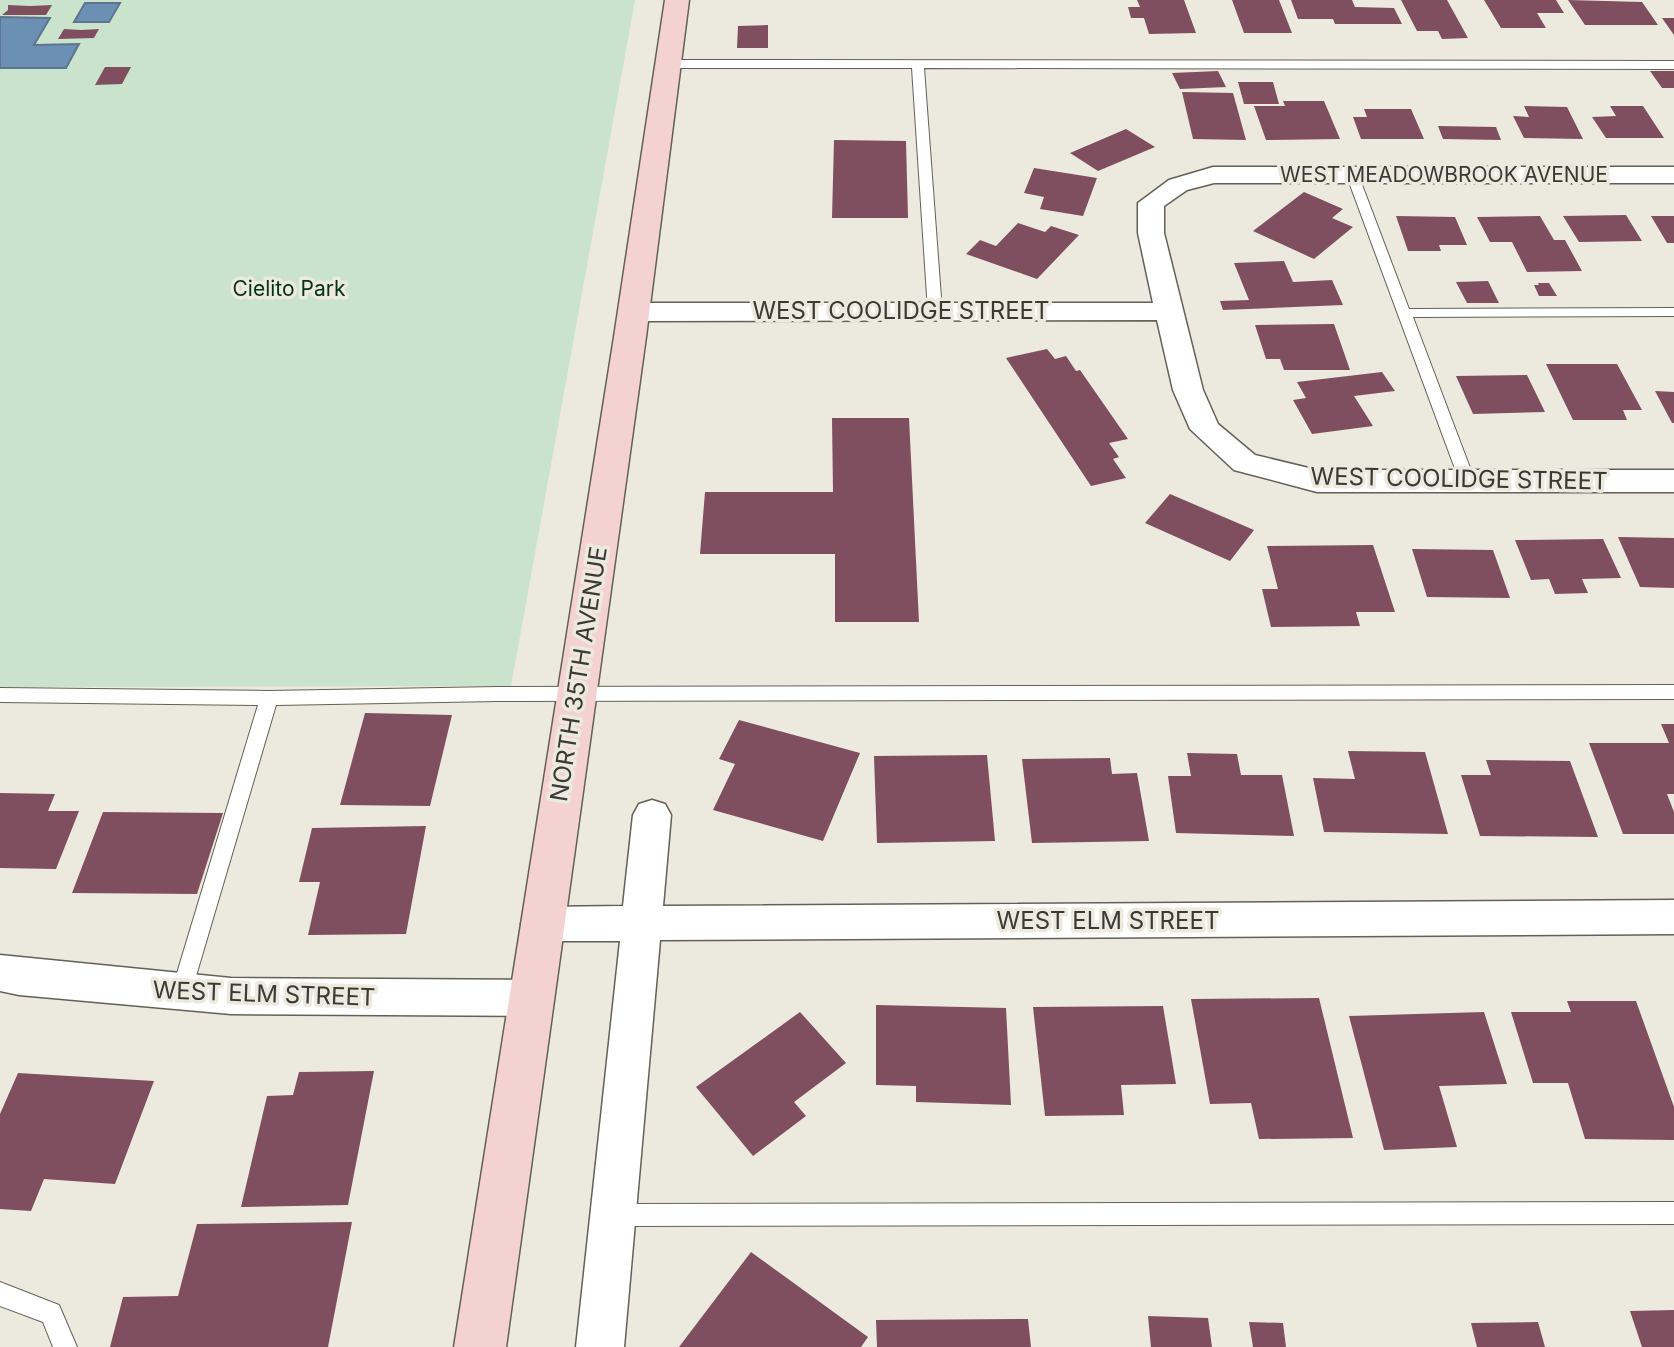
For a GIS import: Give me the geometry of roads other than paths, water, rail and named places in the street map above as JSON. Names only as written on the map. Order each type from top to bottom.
[{"type":"main road","name":"NORTH 35TH AVENUE","points":[[481,1347],[575,695],[635,312],[677,0]]},
{"type":"street","name":"WEST MEADOWBROOK AVENUE","points":[[1168,311],[1151,233],[1151,203],[1178,185],[1213,175],[1674,175]]},
{"type":"street","name":"WEST COOLIDGE STREET","points":[[635,312],[1168,311],[1188,390],[1205,429],[1245,463],[1317,481],[1674,481]]},
{"type":"street","points":[[600,1347],[652,815]]},
{"type":"street","name":"WEST ELM STREET","points":[[541,924],[1674,917]]},
{"type":"street","name":"WEST ELM STREET","points":[[0,973],[231,996],[530,998]]},
{"type":"lane","points":[[668,64],[1674,65]]},
{"type":"lane","points":[[918,65],[935,311]]},
{"type":"lane","points":[[1352,174],[1467,481]]},
{"type":"lane","points":[[1405,313],[1674,312]]},
{"type":"lane","points":[[0,695],[269,698],[1674,692]]},
{"type":"lane","points":[[181,993],[269,698]]},
{"type":"lane","points":[[613,1215],[1674,1213]]},
{"type":"lane","points":[[0,1294],[51,1313],[65,1347]]},
{"type":"water","points":[[85,3],[120,3],[109,22],[74,22]]},
{"type":"water","points":[[0,17],[50,18],[34,45],[79,44],[66,68],[0,68]]},
{"type":"park label","name":"Cielito Park","points":[[289,289]]}]
